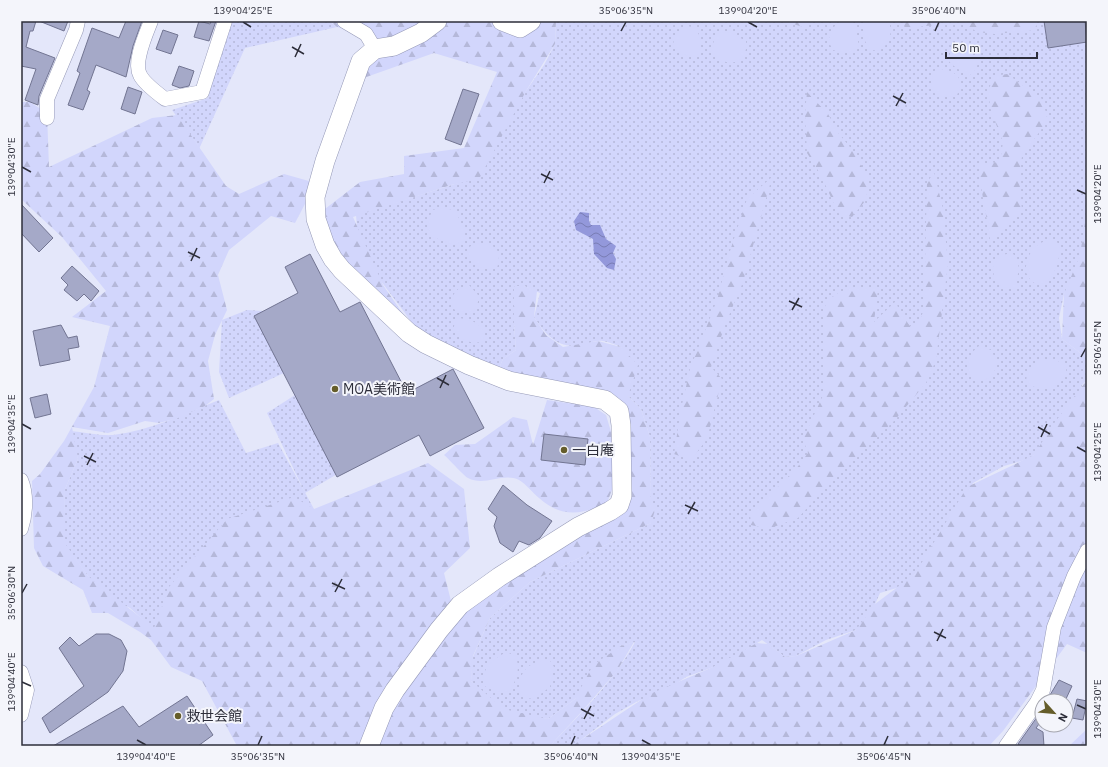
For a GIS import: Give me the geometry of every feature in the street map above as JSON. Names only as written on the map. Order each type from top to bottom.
[{"type":"street","points":[[47,118],[47,99],[76,30],[78,21]]},
{"type":"street","points":[[151,21],[138,60],[138,68],[140,76],[165,98],[202,92],[225,21]]},
{"type":"street","points":[[344,21],[366,34],[375,49]]},
{"type":"street","points":[[369,746],[384,708],[395,690],[439,630],[460,605],[499,576],[578,527],[619,505],[622,496],[621,425],[618,411],[605,400],[509,381],[469,366],[426,344],[409,333],[342,270],[333,259],[326,245],[316,219],[315,197],[325,161],[361,61],[375,49],[394,46],[421,33],[437,21]]},
{"type":"street","points":[[502,21],[520,28],[531,21]]},
{"type":"street","points":[[21,480],[25,491],[23,522],[21,529]]},
{"type":"street","points":[[1006,746],[1037,702],[1042,690],[1054,627],[1074,576],[1087,551]]},
{"type":"street","points":[[21,672],[27,690],[21,715]]},
{"type":"green space","points":[[230,21],[329,21],[337,27],[245,48],[199,149],[197,144],[172,110],[208,98]]},
{"type":"green space","points":[[330,21],[556,21],[555,44],[526,91],[479,179],[451,185],[353,217],[383,285],[412,327],[342,270],[321,212],[360,182],[404,174],[404,156],[464,148],[497,72],[434,53],[358,80],[375,36],[337,27]]},
{"type":"green space","points":[[556,21],[1087,21],[1087,233],[1072,282],[1064,294],[1059,318],[1062,339],[1087,358],[1087,380],[1082,385],[1078,399],[1038,453],[1025,460],[1004,466],[973,483],[954,519],[915,574],[900,587],[880,593],[865,627],[826,640],[796,656],[785,657],[762,640],[722,664],[686,677],[664,692],[638,701],[615,714],[573,746],[550,746],[607,684],[635,642],[621,646],[575,699],[548,719],[502,713],[471,681],[472,659],[490,618],[530,582],[651,523],[650,437],[641,409],[628,396],[621,347],[603,341],[573,346],[559,343],[548,335],[534,317],[540,293],[524,286],[514,324],[516,350],[503,359],[497,373],[426,344],[405,313],[359,252],[356,215],[474,178],[526,91],[544,65],[555,44]]},
{"type":"green space","points":[[775,21],[813,21],[805,28],[791,23]]},
{"type":"green space","points":[[842,21],[853,21],[859,45],[856,52],[840,52],[833,50],[828,41],[836,24]]},
{"type":"green space","points":[[866,21],[885,21],[890,25],[891,33],[889,40],[879,51],[872,50],[864,40],[863,29]]},
{"type":"green space","points":[[902,21],[937,21],[937,25],[905,28]]},
{"type":"green space","points":[[961,21],[1036,21],[1037,30],[995,34],[977,32]]},
{"type":"green space","points":[[684,26],[694,27],[699,34],[701,45],[697,56],[682,54],[674,47],[673,43],[675,38]]},
{"type":"green space","points":[[729,32],[746,41],[743,56],[739,60],[730,63],[720,59],[712,50],[714,40],[719,33]]},
{"type":"green space","points":[[957,46],[972,54],[977,62],[975,71],[969,76],[955,67],[948,60],[951,50]]},
{"type":"green space","points":[[941,69],[955,74],[960,80],[957,95],[950,97],[936,96],[931,85],[934,71]]},
{"type":"green space","points":[[1007,74],[1042,99],[1048,120],[1022,156],[1019,177],[1022,212],[1013,217],[990,240],[979,164],[1000,162],[1003,142],[991,111],[988,91],[994,76]]},
{"type":"green space","points":[[807,92],[828,114],[839,134],[854,152],[869,180],[866,200],[852,217],[838,213],[821,175],[807,153],[805,114]]},
{"type":"green space","points":[[21,102],[30,102],[47,113],[49,167],[152,118],[177,115],[226,186],[239,194],[284,174],[316,183],[295,223],[271,216],[229,250],[218,275],[227,310],[215,335],[208,361],[214,399],[205,406],[178,418],[159,423],[145,421],[108,433],[72,427],[78,459],[65,489],[64,542],[88,576],[154,628],[169,587],[227,519],[294,497],[314,509],[428,463],[464,489],[470,548],[444,573],[451,601],[426,651],[462,610],[621,511],[627,416],[497,373],[503,359],[516,350],[514,286],[524,286],[537,291],[534,317],[546,335],[563,347],[598,341],[621,347],[638,365],[628,396],[641,409],[650,437],[651,502],[656,507],[651,523],[530,582],[490,618],[473,656],[471,681],[504,709],[548,719],[575,699],[593,665],[621,646],[634,642],[617,671],[550,746],[237,746],[202,681],[171,667],[151,640],[140,632],[108,613],[92,613],[83,590],[43,566],[34,548],[32,481],[40,474],[64,441],[94,387],[110,326],[72,317],[106,291],[62,237],[21,199]]},
{"type":"green space","points":[[934,172],[943,209],[948,264],[936,360],[926,383],[894,421],[840,472],[798,518],[768,529],[751,525],[750,514],[796,469],[808,453],[803,439],[825,391],[823,314],[827,302],[838,293],[851,288],[865,287],[878,289],[874,322],[896,301],[899,311],[910,326],[919,323],[924,309],[927,183]]},
{"type":"green space","points":[[772,177],[743,282],[725,325],[711,367],[722,379],[707,439],[691,460],[674,454],[681,409],[690,369],[717,300],[730,251],[747,199]]},
{"type":"green space","points":[[442,208],[455,210],[464,229],[464,241],[453,245],[433,237],[427,227],[432,210]]},
{"type":"green space","points":[[1087,209],[1087,358],[1062,339],[1064,294],[1080,255]]},
{"type":"green space","points":[[1050,239],[1058,243],[1061,251],[1052,276],[1038,285],[1031,281],[1025,271],[1026,264],[1032,250],[1039,244]]},
{"type":"green space","points":[[475,243],[487,244],[498,251],[499,261],[497,268],[476,266],[473,263],[468,254],[468,248]]},
{"type":"green space","points":[[1012,253],[1017,258],[1019,269],[1015,288],[1009,288],[1004,287],[994,280],[993,265],[1002,255]]},
{"type":"green space","points":[[469,285],[478,295],[478,302],[473,313],[456,311],[451,306],[454,294],[461,288]]},
{"type":"green space","points":[[247,310],[263,311],[284,373],[229,398],[219,372],[222,320]]},
{"type":"green space","points":[[459,318],[471,321],[480,326],[485,332],[483,341],[477,343],[471,342],[460,337],[454,328],[455,323]]},
{"type":"green space","points":[[979,346],[991,350],[996,362],[996,367],[993,374],[987,379],[975,381],[969,372],[968,362],[972,354]]},
{"type":"green space","points":[[1039,359],[1054,359],[1066,365],[1064,379],[1053,386],[1046,388],[1039,388],[1026,383],[1027,372]]},
{"type":"green space","points":[[1087,380],[1087,653],[1067,644],[1003,731],[989,746],[572,746],[650,694],[713,667],[757,643],[768,644],[785,657],[796,656],[856,630],[875,604],[915,574],[967,487],[1034,455],[1052,426]]},
{"type":"green space","points":[[295,395],[339,473],[305,493],[267,413]]},
{"type":"green space","points":[[219,400],[246,453],[278,443],[314,509],[154,630],[130,608],[102,595],[63,542],[65,489],[78,459],[70,431],[108,435],[127,433],[168,421]]},
{"type":"green space","points":[[547,400],[594,407],[606,415],[612,435],[613,487],[607,503],[580,512],[564,512],[547,504],[519,480],[513,478],[500,478],[481,481],[468,478],[444,455],[455,445],[475,444],[513,417],[527,420],[533,445]]},
{"type":"green space","points":[[506,652],[516,656],[518,666],[516,678],[510,692],[490,689],[483,685],[484,673],[492,661]]},
{"type":"green space","points":[[549,659],[554,667],[550,687],[534,699],[526,698],[519,693],[519,685],[526,669],[530,665]]},
{"type":"green space","points":[[1087,729],[1087,746],[1069,746]]},
{"type":"water","points":[[580,212],[589,213],[589,221],[591,225],[600,225],[606,239],[616,246],[613,253],[616,259],[614,270],[607,268],[594,254],[593,239],[576,230],[574,221]]},
{"type":"building","points":[[21,21],[36,21],[33,31],[30,31],[26,47],[55,58],[39,96],[38,105],[25,100],[36,69],[21,66]]},
{"type":"building","points":[[39,21],[68,21],[64,31]]},
{"type":"building","points":[[126,21],[142,21],[133,46],[126,77],[96,65],[87,90],[90,92],[83,110],[68,105],[80,73],[77,71],[92,28],[119,38]]},
{"type":"building","points":[[199,21],[210,24],[211,21],[216,21],[209,41],[194,37]]},
{"type":"building","points":[[1044,21],[1085,21],[1087,42],[1048,48]]},
{"type":"building","points":[[163,30],[178,35],[171,54],[156,49]]},
{"type":"building","points":[[179,66],[194,71],[189,86],[180,88],[172,85]]},
{"type":"building","points":[[128,87],[142,92],[135,114],[121,109]]},
{"type":"building","points":[[463,89],[479,94],[461,145],[445,139]]},
{"type":"building","points":[[21,204],[53,238],[39,252],[21,233]]},
{"type":"building","points":[[310,254],[340,312],[360,302],[407,393],[453,369],[484,428],[430,456],[419,435],[337,477],[254,316],[298,293],[285,267]]},
{"type":"building","points":[[72,266],[99,291],[91,301],[84,294],[77,301],[64,290],[68,285],[61,278]]},
{"type":"building","points":[[61,325],[68,338],[77,336],[79,347],[68,349],[70,360],[40,366],[33,331]]},
{"type":"building","points":[[47,394],[51,414],[35,418],[30,398]]},
{"type":"building","name":"一白庵","points":[[544,434],[588,439],[585,465],[541,460]]},
{"type":"building","points":[[503,485],[527,505],[552,521],[540,538],[529,545],[519,541],[513,552],[500,543],[494,526],[497,517],[488,509]]},
{"type":"building","points":[[96,634],[109,634],[121,640],[127,651],[123,671],[108,692],[50,733],[42,718],[84,686],[59,648],[70,637],[79,646]]},
{"type":"building","points":[[1059,680],[1072,686],[1069,693],[1051,693]]},
{"type":"building","name":"救世会館","points":[[187,696],[213,735],[198,746],[53,746],[123,706],[139,727]]},
{"type":"building","points":[[1077,699],[1087,701],[1083,720],[1074,718],[1074,710]]},
{"type":"building","points":[[1034,721],[1034,733],[1043,733],[1044,746],[1021,746],[1018,744]]},
{"type":"place","name":"MOA美術館","points":[[335,389]]},
{"type":"place","name":"一白庵","points":[[564,450]]},
{"type":"place","name":"救世会館","points":[[178,716]]}]
